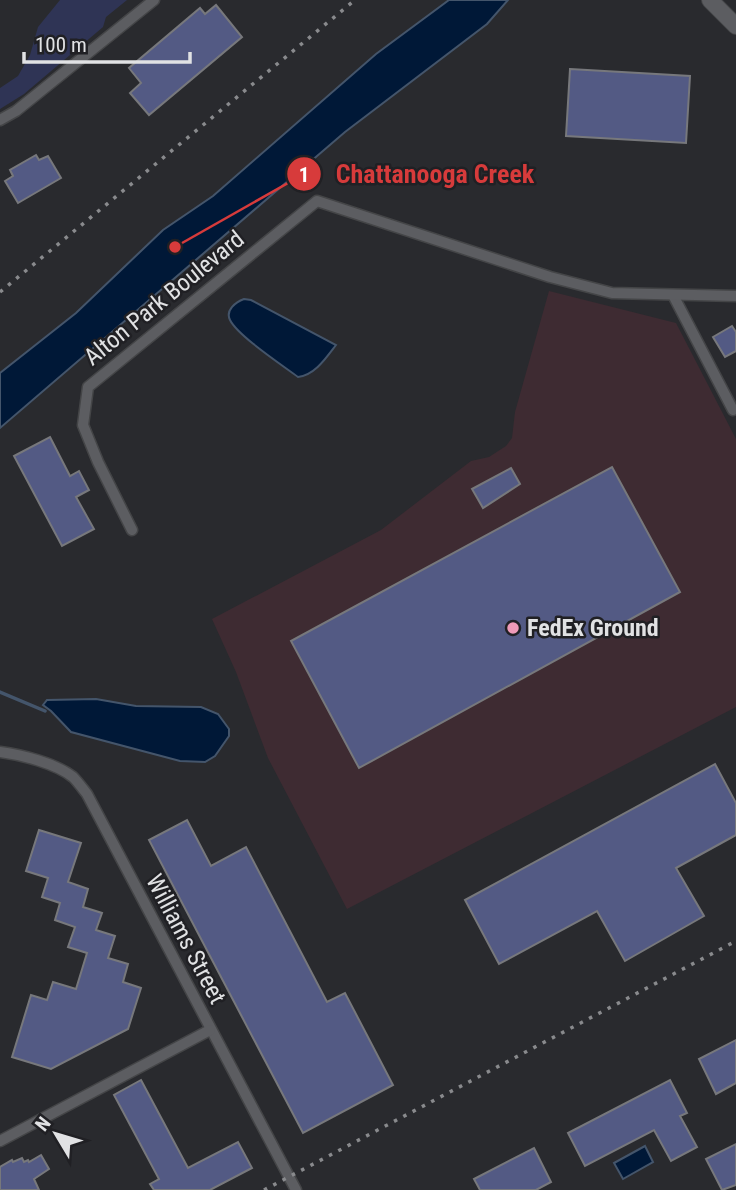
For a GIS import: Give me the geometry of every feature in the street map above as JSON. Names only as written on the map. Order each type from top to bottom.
[{"type":"main road","points":[[710,0],[736,26]]},
{"type":"street","points":[[0,120],[16,111],[154,0]]},
{"type":"street","name":"Alton Park Boulevard","points":[[132,530],[83,425],[88,387],[317,201],[550,277],[612,293],[736,296]]},
{"type":"street","points":[[673,295],[733,410]]},
{"type":"street","name":"Williams Street","points":[[0,752],[19,754],[72,777],[87,794],[296,1190]]},
{"type":"street","points":[[0,1141],[210,1030]]},
{"type":"shaded area","points":[[60,0],[127,0],[106,17],[103,27],[24,94],[0,109],[0,88],[18,76],[30,55],[38,27]]},
{"type":"shaded area","points":[[449,0],[508,0],[487,24],[345,132],[0,428],[0,373],[76,313],[163,230],[213,196],[376,54]]},
{"type":"shaded area","points":[[549,291],[676,323],[736,439],[736,707],[347,909],[268,758],[236,672],[212,619],[381,530],[471,461],[489,457],[506,446],[512,438],[515,412]]},
{"type":"shaded area","points":[[244,299],[251,300],[336,345],[315,369],[298,377],[251,342],[230,320],[230,310]]},
{"type":"shaded area","points":[[96,699],[136,706],[201,707],[218,714],[229,729],[229,736],[215,756],[205,762],[180,761],[71,732],[43,705],[47,700]]},
{"type":"shaded area","points":[[645,1146],[653,1162],[623,1179],[614,1163]]},
{"type":"building","points":[[216,5],[242,37],[149,115],[130,93],[141,83],[129,68],[200,8],[205,14]]},
{"type":"building","points":[[570,69],[690,76],[686,143],[566,136]]},
{"type":"building","points":[[36,155],[39,160],[48,156],[61,178],[18,203],[5,181],[13,176],[10,170]]},
{"type":"building","points":[[732,326],[736,332],[736,351],[725,357],[713,337]]},
{"type":"building","points":[[50,437],[70,476],[79,471],[89,490],[76,497],[94,529],[62,546],[14,456]]},
{"type":"building","name":"FedEx Ground","points":[[612,467],[680,592],[359,768],[291,641]]},
{"type":"building","points":[[511,468],[520,484],[483,508],[472,489]]},
{"type":"building","points":[[715,764],[736,803],[736,835],[676,868],[704,916],[625,961],[597,911],[499,964],[465,900]]},
{"type":"building","points":[[187,820],[211,866],[246,847],[327,1002],[345,993],[393,1085],[303,1133],[149,840]]},
{"type":"building","points":[[39,830],[81,843],[68,882],[88,889],[83,907],[102,913],[96,930],[115,936],[108,958],[128,964],[123,982],[141,988],[128,1029],[51,1069],[12,1057],[31,995],[47,1000],[53,982],[76,989],[87,953],[68,947],[75,927],[55,920],[60,903],[42,897],[48,878],[26,871]]},
{"type":"building","points":[[736,1040],[736,1083],[716,1094],[699,1059]]},
{"type":"building","points":[[141,1080],[188,1168],[238,1142],[252,1168],[210,1190],[154,1190],[150,1184],[159,1179],[114,1095]]},
{"type":"building","points":[[670,1080],[687,1113],[680,1116],[697,1147],[671,1161],[654,1130],[585,1166],[568,1133]]},
{"type":"building","points":[[736,1144],[736,1185],[722,1190],[706,1159]]},
{"type":"building","points":[[534,1148],[551,1182],[536,1190],[480,1190],[474,1179]]},
{"type":"building","points":[[41,1155],[49,1169],[34,1179],[39,1190],[0,1190],[0,1167],[22,1158],[24,1162],[29,1162]]},
{"type":"waterway","points":[[0,692],[45,711]]},
{"type":"railway","points":[[0,292],[355,0]]},
{"type":"railway","points":[[264,1190],[736,941]]},
{"type":"place","name":"Chattanooga Creek","points":[[175,247]]},
{"type":"place","name":"FedEx Ground","points":[[513,628]]}]
